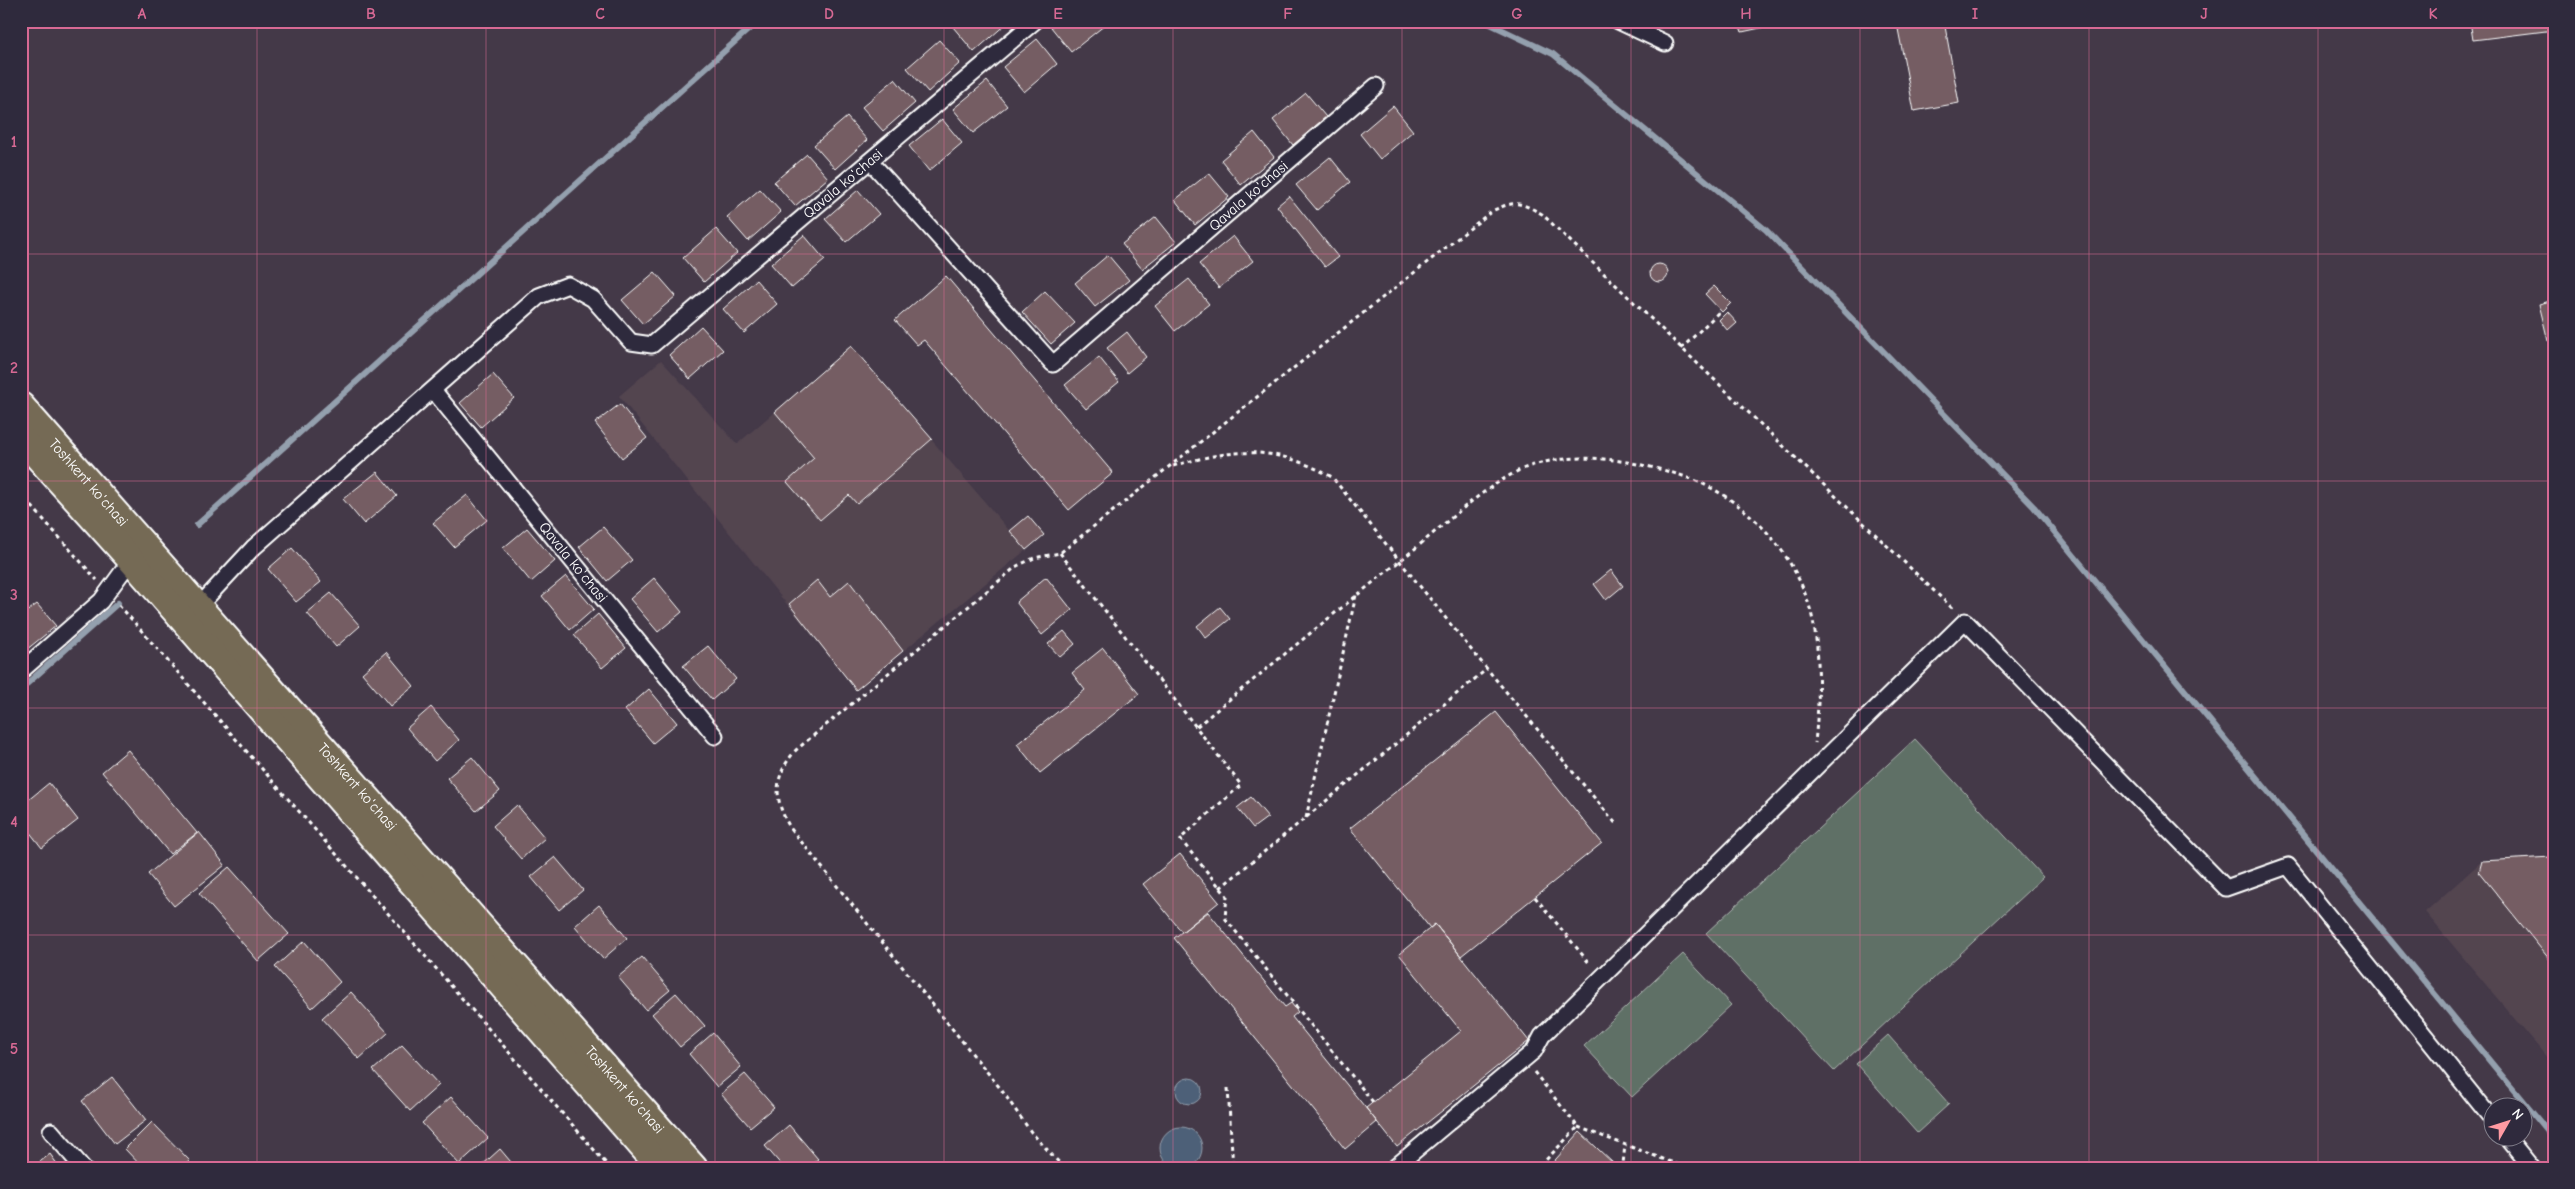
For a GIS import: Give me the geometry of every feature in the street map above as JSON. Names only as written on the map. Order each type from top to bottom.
[{"type":"highway","name":"Toshkent ko'chasi","points":[[21,406],[694,1168]]},
{"type":"highway","name":"Toshkent ko'chasi","points":[[21,438],[131,560],[661,1168]]},
{"type":"street","name":"Qavala ko'chasi","points":[[715,736],[433,390],[539,296],[568,285],[593,299],[631,342],[652,345],[1035,21]]},
{"type":"street","points":[[1618,21],[1664,43]]},
{"type":"street","name":"Qavala ko'chasi","points":[[870,161],[1053,364],[1376,86]]},
{"type":"street","points":[[198,607],[253,548],[433,390]]},
{"type":"street","points":[[21,671],[101,601],[131,560]]},
{"type":"street","points":[[1394,1168],[1534,1051],[1542,1036],[1965,621],[2226,888],[2288,866],[2482,1107]]},
{"type":"street","points":[[51,1131],[83,1168]]},
{"type":"street","points":[[2514,1146],[2532,1168]]},
{"type":"path","points":[[1064,1168],[1031,1132],[1000,1088],[791,829],[782,814],[778,794],[780,776],[785,763],[796,750],[1017,566],[1034,558],[1060,553],[1492,211],[1506,204],[1525,204],[1542,214],[1965,621]]},
{"type":"path","points":[[1681,349],[1721,310]]},
{"type":"path","points":[[1170,466],[1212,455],[1246,451],[1279,454],[1310,464],[1332,477],[1401,560],[1487,669],[1617,825]]},
{"type":"path","points":[[1196,728],[1356,595],[1499,482],[1518,471],[1552,461],[1584,458],[1621,461],[1652,468],[1710,487],[1743,510],[1776,541],[1802,582],[1813,619],[1818,657],[1819,695],[1812,771]]},
{"type":"path","points":[[21,494],[610,1168]]},
{"type":"path","points":[[1060,553],[1241,785],[1180,839],[1227,896],[1225,918],[1373,1102]]},
{"type":"path","points":[[1306,818],[1356,595]]},
{"type":"path","points":[[1220,888],[1487,669]]},
{"type":"path","points":[[1535,897],[1601,978]]},
{"type":"path","points":[[1524,1059],[1578,1127],[1687,1168]]},
{"type":"path","points":[[1228,1088],[1233,1168]]},
{"type":"path","points":[[1538,1168],[1578,1127]]},
{"type":"path","points":[[1619,1168],[1623,1164],[1625,1145]]},
{"type":"shaded area","points":[[851,346],[1026,550],[856,690],[619,396],[661,360],[737,444]]},
{"type":"shaded area","points":[[2554,856],[2554,1066],[2425,912],[2482,861]]},
{"type":"green space","points":[[1915,739],[2043,877],[1834,1071],[1706,933]]},
{"type":"green space","points":[[1683,954],[1731,1005],[1632,1097],[1584,1046]]},
{"type":"green space","points":[[1888,1035],[1949,1104],[1917,1133],[1856,1064]]},
{"type":"water","points":[[1189,1078],[1198,1082],[1202,1091],[1198,1100],[1189,1104],[1180,1100],[1176,1091],[1180,1082]]},
{"type":"water","points":[[1181,1127],[1196,1133],[1202,1148],[1196,1163],[1181,1169],[1166,1163],[1160,1148],[1166,1133]]},
{"type":"building","points":[[960,21],[1005,21],[1007,23],[974,52],[953,27]]},
{"type":"building","points":[[1059,21],[1102,21],[1105,25],[1071,52],[1051,27]]},
{"type":"building","points":[[1738,21],[1793,21],[1742,32]]},
{"type":"building","points":[[1944,21],[1959,103],[1914,111],[1898,29]]},
{"type":"building","points":[[2470,21],[2554,21],[2554,30],[2473,40]]},
{"type":"building","points":[[1037,39],[1057,64],[1024,92],[1003,67]]},
{"type":"building","points":[[939,40],[960,63],[928,92],[907,68]]},
{"type":"building","points":[[895,79],[915,103],[883,131],[862,107]]},
{"type":"building","points":[[987,81],[1007,106],[973,133],[953,109]]},
{"type":"building","points":[[1306,93],[1326,117],[1293,145],[1273,120]]},
{"type":"building","points":[[1393,106],[1413,131],[1380,159],[1360,134]]},
{"type":"building","points":[[847,117],[867,140],[835,169],[814,145]]},
{"type":"building","points":[[942,119],[962,143],[929,171],[909,146]]},
{"type":"building","points":[[1254,132],[1274,157],[1241,185],[1221,160]]},
{"type":"building","points":[[807,154],[828,178],[795,206],[774,182]]},
{"type":"building","points":[[1330,157],[1350,182],[1317,210],[1296,185]]},
{"type":"building","points":[[1209,173],[1229,197],[1195,225],[1175,200]]},
{"type":"building","points":[[760,189],[781,212],[748,241],[727,217]]},
{"type":"building","points":[[858,190],[879,214],[846,242],[825,219]]},
{"type":"building","points":[[1289,196],[1338,257],[1325,267],[1277,206]]},
{"type":"building","points":[[1156,217],[1176,242],[1142,269],[1122,244]]},
{"type":"building","points":[[716,229],[737,253],[704,282],[683,258]]},
{"type":"building","points":[[804,235],[825,260],[792,288],[771,264]]},
{"type":"building","points":[[1233,236],[1253,261],[1219,288],[1199,264]]},
{"type":"building","points":[[1108,255],[1129,280],[1095,307],[1075,283]]},
{"type":"building","points":[[1659,264],[1665,267],[1668,273],[1665,279],[1659,282],[1653,279],[1650,273],[1653,267]]},
{"type":"building","points":[[655,272],[676,296],[643,324],[622,300]]},
{"type":"building","points":[[946,276],[1113,473],[1069,510],[924,340],[917,345],[895,320]]},
{"type":"building","points":[[1189,279],[1209,304],[1175,331],[1155,306]]},
{"type":"building","points":[[756,280],[777,304],[744,333],[723,309]]},
{"type":"building","points":[[1714,286],[1731,303],[1722,312],[1705,294]]},
{"type":"building","points":[[1045,291],[1075,323],[1051,344],[1022,312]]},
{"type":"building","points":[[2554,300],[2554,340],[2548,341],[2539,304]]},
{"type":"building","points":[[1727,312],[1737,323],[1728,331],[1719,320]]},
{"type":"building","points":[[701,326],[723,350],[690,379],[669,355]]},
{"type":"building","points":[[1127,332],[1146,357],[1127,373],[1107,348]]},
{"type":"building","points":[[851,346],[932,439],[857,504],[849,495],[820,520],[787,482],[814,458],[775,412]]},
{"type":"building","points":[[1099,357],[1119,382],[1086,409],[1065,385]]},
{"type":"building","points":[[493,374],[514,398],[481,427],[460,403]]},
{"type":"building","points":[[620,404],[647,438],[622,458],[595,423]]},
{"type":"building","points":[[377,472],[397,496],[364,524],[343,499]]},
{"type":"building","points":[[467,495],[487,520],[454,547],[433,523]]},
{"type":"building","points":[[1028,516],[1044,535],[1026,550],[1010,531]]},
{"type":"building","points":[[603,527],[632,560],[607,581],[579,547]]},
{"type":"building","points":[[527,528],[555,561],[531,582],[503,548]]},
{"type":"building","points":[[292,548],[321,582],[296,602],[268,569]]},
{"type":"building","points":[[1611,570],[1623,586],[1606,600],[1594,584]]},
{"type":"building","points":[[566,576],[594,609],[570,630],[542,596]]},
{"type":"building","points":[[1046,577],[1072,610],[1042,635],[1016,602]]},
{"type":"building","points":[[654,578],[682,612],[658,632],[630,599]]},
{"type":"building","points":[[817,580],[830,597],[849,581],[903,651],[856,690],[789,604]]},
{"type":"building","points":[[331,593],[360,626],[336,647],[307,613]]},
{"type":"building","points":[[37,604],[56,626],[26,650],[21,644],[21,616]]},
{"type":"building","points":[[1220,607],[1230,619],[1206,638],[1197,626]]},
{"type":"building","points":[[598,614],[626,648],[602,668],[574,635]]},
{"type":"building","points":[[1064,631],[1075,644],[1060,657],[1048,644]]},
{"type":"building","points":[[708,646],[736,679],[712,700],[683,666]]},
{"type":"building","points":[[1103,648],[1139,694],[1040,773],[1017,744],[1085,690],[1072,673]]},
{"type":"building","points":[[386,652],[414,686],[390,706],[362,673]]},
{"type":"building","points":[[649,689],[677,723],[653,743],[625,710]]},
{"type":"building","points":[[431,707],[459,740],[435,761],[407,728]]},
{"type":"building","points":[[1496,712],[1602,843],[1461,956],[1435,924],[1430,928],[1350,828]]},
{"type":"building","points":[[128,750],[197,833],[170,854],[102,772]]},
{"type":"building","points":[[472,757],[500,791],[476,811],[447,778]]},
{"type":"building","points":[[49,783],[78,820],[42,848],[21,821],[21,806]]},
{"type":"building","points":[[1251,797],[1268,817],[1253,828],[1237,808]]},
{"type":"building","points":[[517,805],[545,838],[521,859],[493,826]]},
{"type":"building","points":[[199,832],[225,865],[174,906],[148,874]]},
{"type":"building","points":[[1180,854],[1219,902],[1182,932],[1143,884]]},
{"type":"building","points":[[555,857],[583,890],[559,910],[531,877]]},
{"type":"building","points":[[2552,857],[2554,861],[2554,965],[2479,872],[2482,861]]},
{"type":"building","points":[[229,867],[289,934],[258,961],[199,893]]},
{"type":"building","points":[[599,905],[627,938],[603,959],[575,926]]},
{"type":"building","points":[[1208,912],[1285,1007],[1291,1003],[1298,1012],[1292,1017],[1377,1122],[1345,1149],[1174,938]]},
{"type":"building","points":[[1435,924],[1529,1041],[1397,1147],[1366,1108],[1461,1031],[1399,954]]},
{"type":"building","points":[[304,941],[340,982],[312,1008],[275,967]]},
{"type":"building","points":[[642,957],[670,990],[646,1010],[618,977]]},
{"type":"building","points":[[351,992],[388,1033],[359,1059],[322,1018]]},
{"type":"building","points":[[676,993],[705,1026],[680,1047],[652,1014]]},
{"type":"building","points":[[713,1033],[741,1067],[717,1087],[689,1054]]},
{"type":"building","points":[[402,1045],[439,1085],[410,1111],[373,1070]]},
{"type":"building","points":[[745,1074],[774,1107],[750,1127],[721,1094]]},
{"type":"building","points":[[112,1077],[146,1120],[115,1144],[82,1101]]},
{"type":"building","points":[[451,1097],[488,1138],[459,1164],[422,1123]]},
{"type":"building","points":[[152,1122],[190,1161],[183,1168],[143,1168],[125,1149]]},
{"type":"building","points":[[789,1125],[818,1159],[807,1168],[784,1168],[765,1146]]},
{"type":"building","points":[[1580,1132],[1615,1165],[1613,1168],[1548,1168]]},
{"type":"building","points":[[500,1149],[516,1168],[479,1168]]},
{"type":"building","points":[[50,1154],[60,1168],[32,1168]]},
{"type":"waterway","points":[[197,525],[758,21]]},
{"type":"waterway","points":[[1484,21],[1553,54],[1766,230],[2034,507],[2554,1139]]},
{"type":"waterway","points":[[21,689],[118,603]]}]
